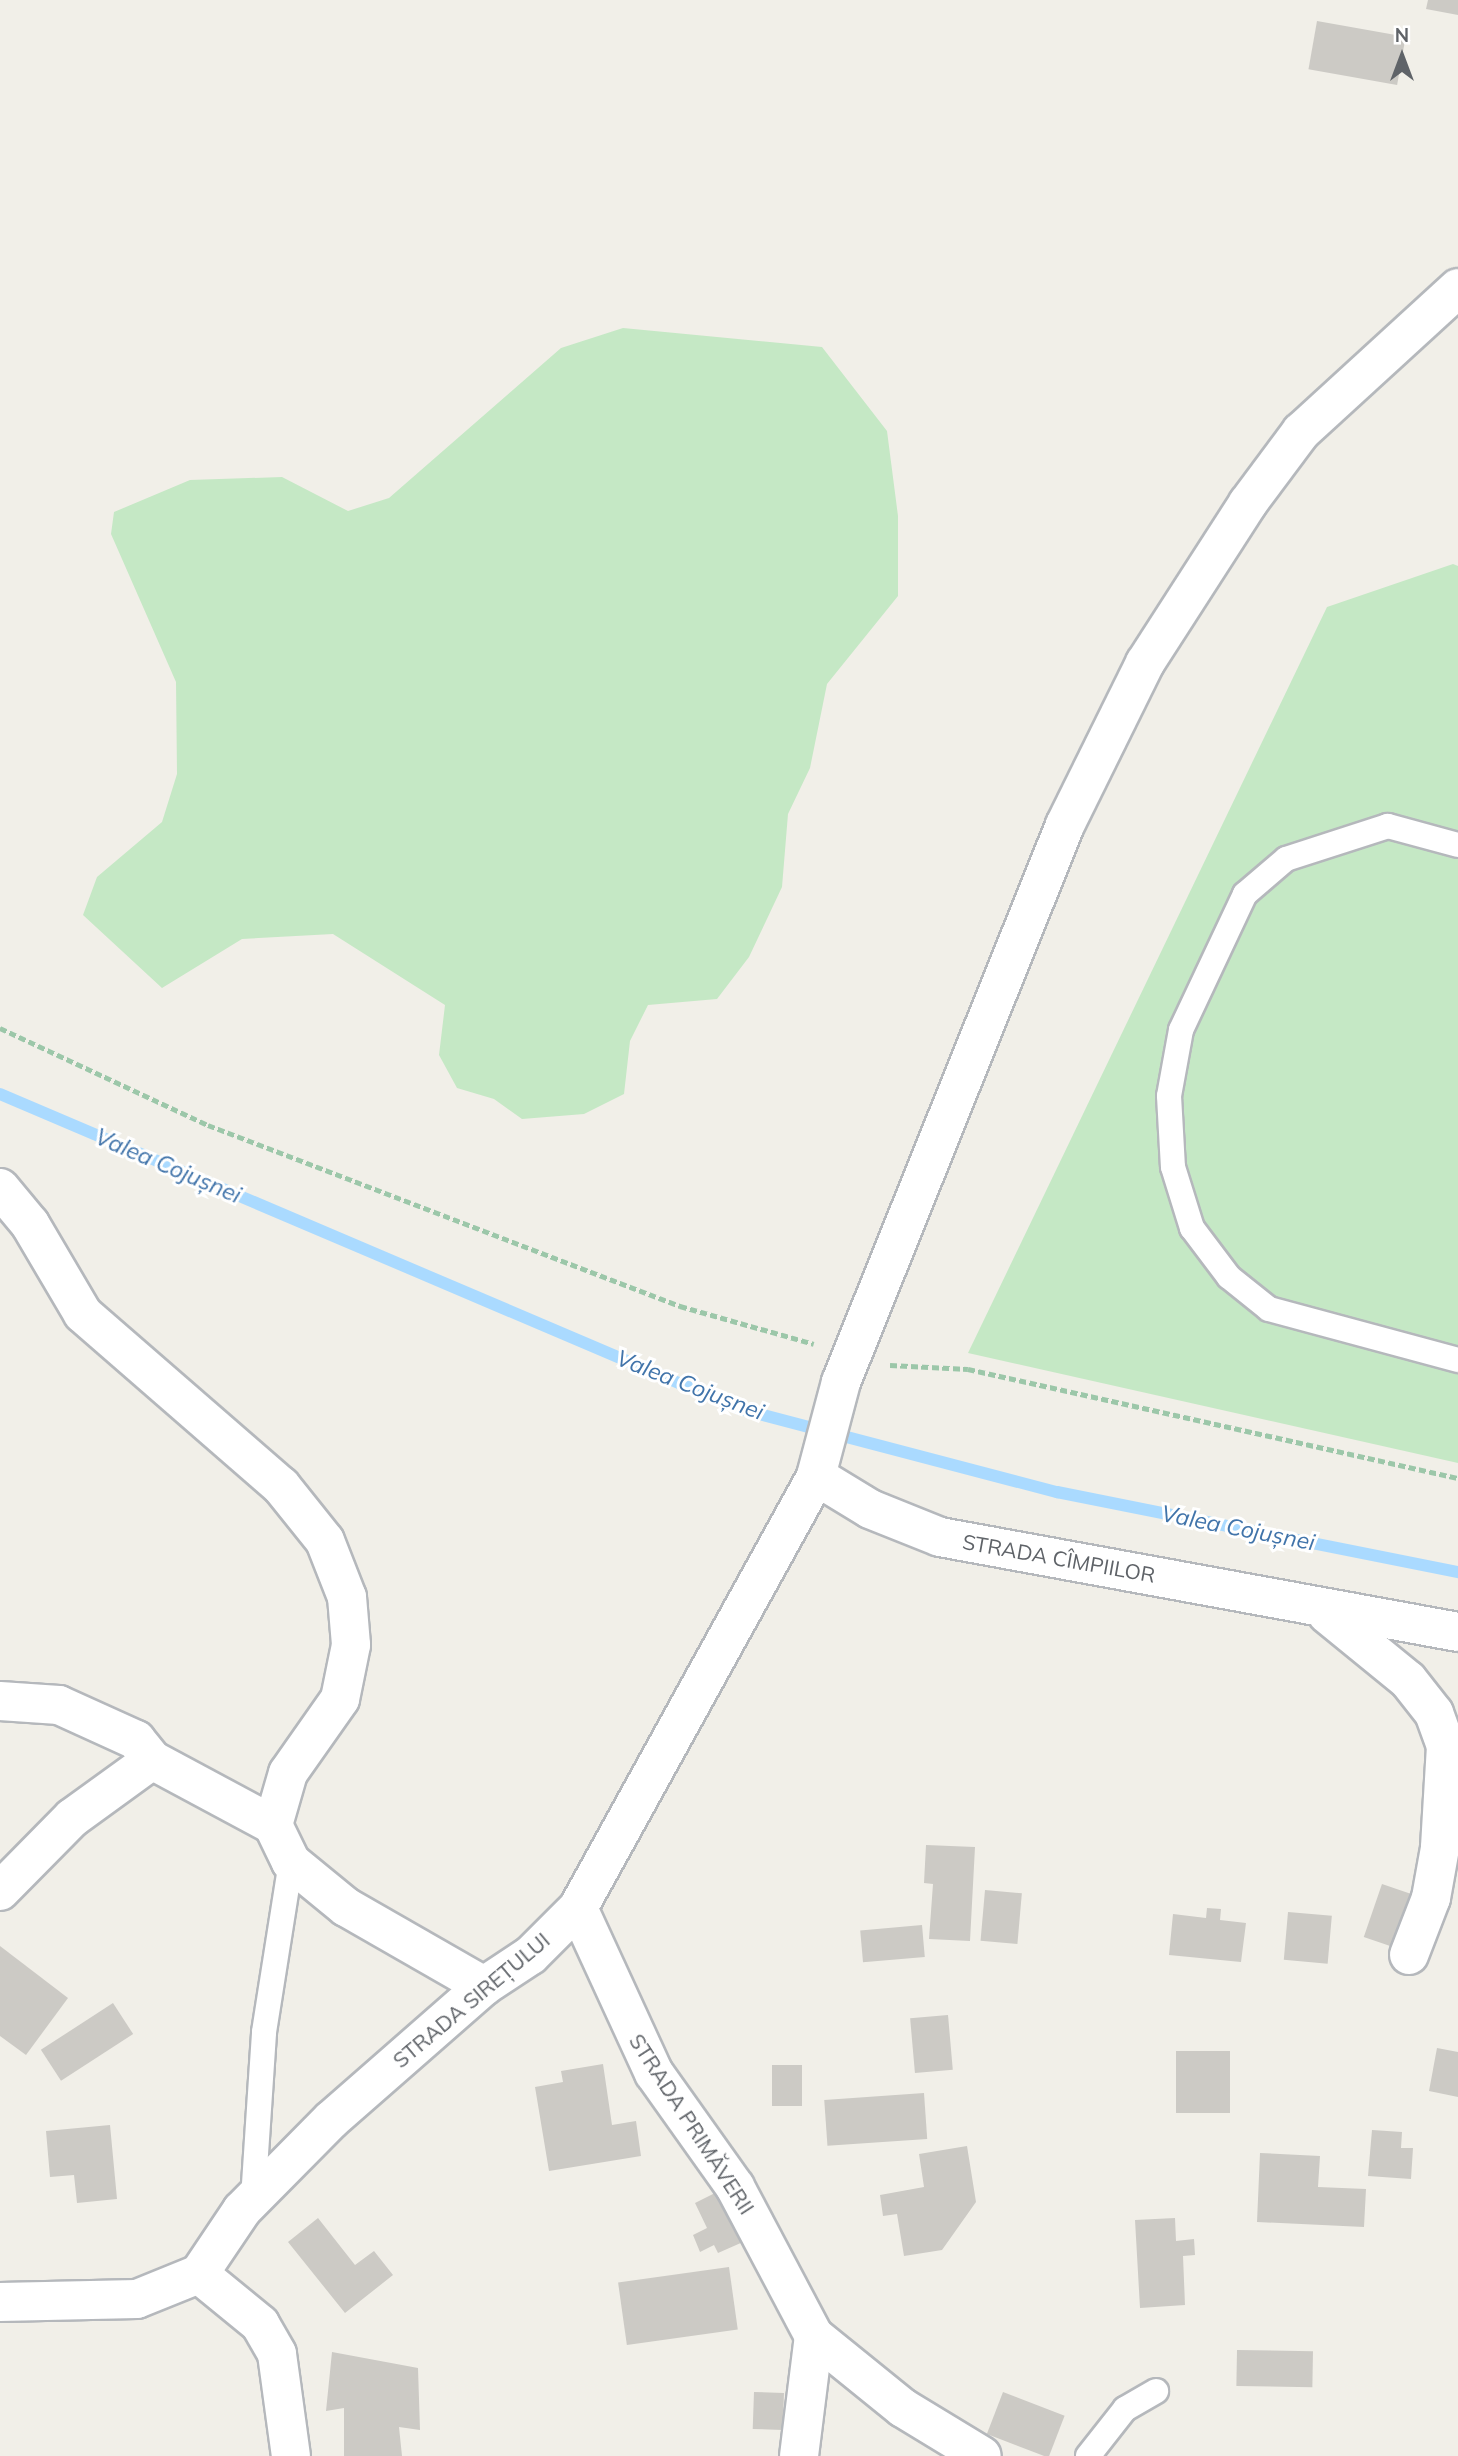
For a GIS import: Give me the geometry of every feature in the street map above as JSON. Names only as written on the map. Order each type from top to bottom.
[{"type":"street","name":"STRADA SIREȚULUI","points":[[199,2274],[253,2199],[331,2120],[484,1986],[531,1955],[578,1908],[816,1476],[846,1369],[1065,825],[1145,663],[1248,502],[1301,432],[1458,288]]},
{"type":"street","points":[[0,1188],[30,1224],[83,1314],[281,1486],[325,1541],[348,1597],[351,1645],[340,1699],[288,1773],[273,1825]]},
{"type":"street","name":"STRADA CÎMPIILOR","points":[[816,1476],[870,1509],[940,1537],[1458,1632]]},
{"type":"street","name":"STRADA CÎMPIILOR","points":[[1314,1605],[1368,1642],[1408,1680],[1434,1713],[1446,1746],[1440,1848],[1431,1898],[1409,1955]]},
{"type":"street","points":[[0,1700],[59,1705],[136,1740],[152,1760],[273,1825],[291,1862],[346,1907],[484,1986]]},
{"type":"street","points":[[0,1891],[72,1818],[152,1760]]},
{"type":"street","name":"STRADA PRIMĂVERII","points":[[578,1908],[654,2073],[735,2186],[814,2336],[903,2408],[982,2456]]},
{"type":"street","points":[[0,2302],[137,2299],[199,2274],[260,2324],[277,2354],[290,2456]]},
{"type":"street","points":[[799,2456],[814,2336]]},
{"type":"lane","points":[[1458,845],[1388,825],[1286,859],[1245,894],[1181,1030],[1169,1096],[1173,1167],[1192,1228],[1229,1277],[1269,1309],[1458,1360]]},
{"type":"lane","points":[[253,2199],[264,2032],[291,1862]]},
{"type":"lane","points":[[1088,2456],[1125,2409],[1156,2390]]},
{"type":"path","points":[[0,1028],[221,1130],[846,1369],[968,1369],[1458,1478]]},
{"type":"green space","points":[[623,328],[822,347],[887,431],[898,516],[898,596],[827,684],[810,768],[788,814],[782,887],[749,957],[717,999],[648,1005],[630,1041],[624,1094],[584,1114],[522,1119],[494,1099],[457,1088],[439,1055],[445,1005],[333,934],[242,939],[162,988],[83,915],[97,877],[162,822],[177,774],[176,682],[111,534],[114,512],[190,480],[282,477],[348,511],[389,498],[561,348]]},
{"type":"green space","points":[[1453,564],[1458,566],[1458,1463],[968,1353],[1327,607]]},
{"type":"building","points":[[1428,0],[1458,0],[1458,15],[1426,9]]},
{"type":"building","points":[[1317,21],[1406,37],[1397,85],[1308,69]]},
{"type":"building","points":[[926,1845],[975,1847],[970,1941],[929,1939],[933,1884],[924,1883]]},
{"type":"building","points":[[1382,1884],[1411,1894],[1393,1947],[1364,1937]]},
{"type":"building","points":[[985,1890],[1022,1893],[1017,1944],[981,1941]]},
{"type":"building","points":[[1207,1908],[1221,1909],[1220,1920],[1246,1923],[1241,1962],[1169,1955],[1173,1914],[1206,1918]]},
{"type":"building","points":[[1288,1912],[1332,1916],[1328,1964],[1284,1960]]},
{"type":"building","points":[[922,1925],[925,1957],[863,1962],[860,1930]]},
{"type":"building","points":[[0,1946],[68,1998],[26,2055],[0,2036]]},
{"type":"building","points":[[113,2003],[133,2034],[61,2081],[41,2050]]},
{"type":"building","points":[[948,2015],[953,2070],[915,2073],[910,2018]]},
{"type":"building","points":[[1437,2048],[1458,2052],[1458,2097],[1429,2091]]},
{"type":"building","points":[[1176,2051],[1230,2051],[1230,2113],[1176,2113]]},
{"type":"building","points":[[603,2064],[612,2125],[636,2121],[641,2156],[549,2171],[535,2087],[563,2082],[561,2071]]},
{"type":"building","points":[[772,2065],[802,2065],[802,2106],[772,2106]]},
{"type":"building","points":[[924,2093],[927,2139],[827,2146],[824,2100]]},
{"type":"building","points":[[110,2125],[117,2199],[77,2203],[74,2175],[50,2177],[46,2131]]},
{"type":"building","points":[[1372,2130],[1402,2132],[1401,2148],[1413,2148],[1411,2179],[1368,2176]]},
{"type":"building","points":[[967,2146],[976,2202],[942,2250],[904,2256],[897,2214],[883,2216],[880,2195],[924,2187],[919,2154]]},
{"type":"building","points":[[1260,2153],[1320,2156],[1318,2187],[1366,2189],[1364,2227],[1257,2222]]},
{"type":"building","points":[[719,2191],[743,2242],[718,2253],[714,2245],[700,2252],[693,2235],[707,2228],[695,2203]]},
{"type":"building","points":[[318,2218],[355,2265],[374,2251],[393,2275],[345,2313],[288,2242]]},
{"type":"building","points":[[1175,2218],[1176,2241],[1194,2239],[1195,2255],[1183,2256],[1185,2305],[1140,2308],[1135,2220]]},
{"type":"building","points":[[729,2267],[738,2329],[627,2345],[618,2283]]},
{"type":"building","points":[[1237,2350],[1313,2351],[1312,2387],[1236,2386]]},
{"type":"building","points":[[332,2352],[418,2368],[420,2430],[399,2427],[402,2456],[344,2456],[344,2408],[326,2411]]},
{"type":"building","points":[[754,2392],[784,2393],[783,2430],[753,2429]]},
{"type":"building","points":[[1003,2392],[1065,2416],[1049,2456],[987,2434]]},
{"type":"waterway","name":"Valea Cojușnei","points":[[0,1094],[740,1409],[1057,1492],[1458,1572]]}]
